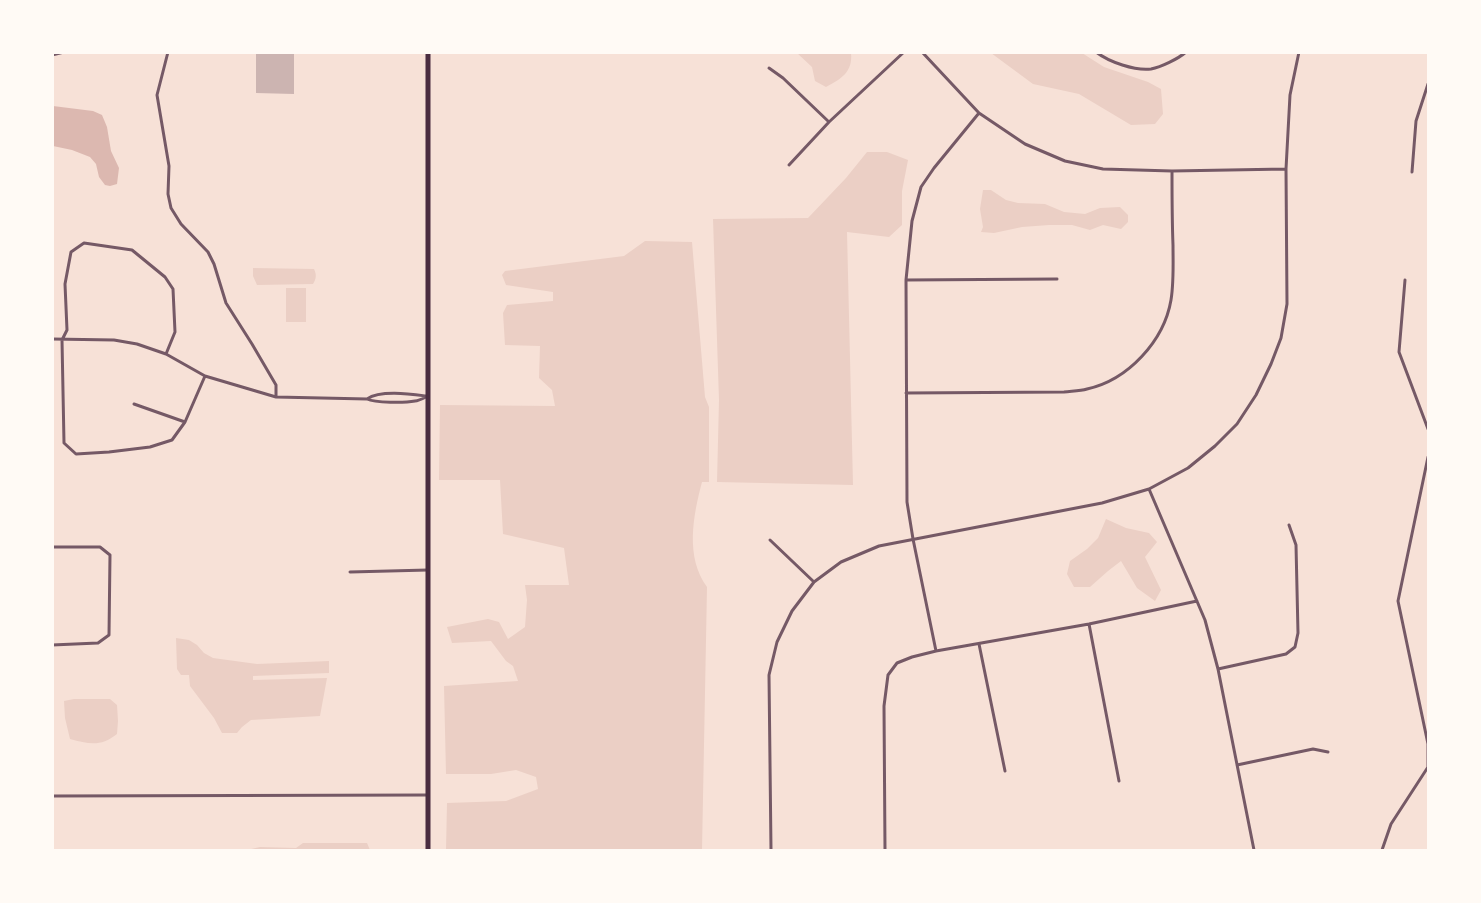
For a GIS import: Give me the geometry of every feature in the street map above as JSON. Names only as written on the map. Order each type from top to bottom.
[{"type":"main road","points":[[428,52],[428,850]]},
{"type":"street","points":[[52,55],[64,52]]},
{"type":"street","points":[[168,52],[157,95],[169,166],[168,194],[171,208],[181,224],[208,252],[226,303],[276,385],[276,397]]},
{"type":"street","points":[[789,165],[829,122],[904,52]]},
{"type":"street","points":[[922,52],[979,113],[1025,144],[1065,160],[1103,169],[1172,171],[1286,169]]},
{"type":"street","points":[[1096,52],[1100,56],[1129,67],[1151,69],[1179,58],[1186,52]]},
{"type":"street","points":[[771,850],[770,675],[777,642],[792,611],[814,582],[841,562],[879,546],[1102,503],[1149,489],[1188,468],[1215,446],[1237,424],[1256,396],[1281,338],[1287,304],[1286,169],[1290,95],[1299,52]]},
{"type":"street","points":[[769,68],[783,78],[829,122]]},
{"type":"street","points":[[1412,172],[1416,121],[1428,84]]},
{"type":"street","points":[[936,651],[913,539],[908,502],[906,280],[912,221],[921,187],[979,113]]},
{"type":"street","points":[[906,393],[1064,392],[1088,389],[1119,376],[1132,366],[1146,352],[1159,333],[1167,317],[1171,301],[1173,281],[1172,171]]},
{"type":"street","points":[[166,354],[175,332],[173,289],[165,277],[132,250],[84,243],[71,252],[65,284],[67,330],[62,340],[64,444],[76,453],[109,452],[150,447],[172,440],[185,422],[205,376]]},
{"type":"street","points":[[906,280],[1057,279]]},
{"type":"street","points":[[1405,280],[1399,352],[1428,429]]},
{"type":"street","points":[[52,339],[114,340],[137,344],[166,354],[205,376],[276,397],[367,399],[372,402],[415,401],[428,396]]},
{"type":"street","points":[[367,399],[373,394],[428,396]]},
{"type":"street","points":[[134,404],[185,422]]},
{"type":"street","points":[[1382,850],[1391,824],[1428,766],[1428,744],[1398,601],[1428,458]]},
{"type":"street","points":[[1149,489],[1205,620],[1218,669],[1254,850]]},
{"type":"street","points":[[1218,669],[1286,654],[1295,647],[1298,633],[1296,545],[1289,525]]},
{"type":"street","points":[[770,540],[814,582]]},
{"type":"street","points":[[52,548],[100,547],[110,555],[109,634],[98,643],[52,645]]},
{"type":"street","points":[[350,572],[428,570]]},
{"type":"street","points":[[885,850],[884,706],[888,675],[897,663],[936,651],[1089,624],[1197,601]]},
{"type":"street","points":[[1089,624],[1119,781]]},
{"type":"street","points":[[979,644],[1005,771]]},
{"type":"street","points":[[1237,765],[1312,749],[1328,753]]},
{"type":"street","points":[[52,796],[427,795]]},
{"type":"shaded area","points":[[797,53],[851,53],[848,70],[841,78],[826,87],[815,81],[812,67]]},
{"type":"shaded area","points":[[991,53],[1082,53],[1104,67],[1148,82],[1161,89],[1163,114],[1155,124],[1131,125],[1079,94],[1033,84]]},
{"type":"shaded area","points":[[53,106],[93,111],[102,115],[107,127],[111,151],[119,168],[117,184],[105,185],[99,177],[96,164],[90,157],[53,146]]},
{"type":"shaded area","points":[[867,152],[887,152],[908,160],[902,191],[902,225],[889,237],[847,232],[853,485],[717,482],[719,400],[713,219],[808,218]]},
{"type":"shaded area","points":[[983,190],[991,190],[1006,200],[1045,204],[1064,212],[1085,214],[1100,208],[1120,207],[1128,215],[1128,222],[1121,229],[1103,225],[1090,230],[1072,225],[1049,225],[1022,227],[994,233],[981,232],[983,227],[980,209]]},
{"type":"shaded area","points":[[645,241],[692,242],[705,397],[709,407],[709,482],[702,482],[693,536],[696,563],[707,587],[702,850],[446,850],[447,803],[506,801],[538,789],[536,777],[516,770],[491,774],[446,774],[444,686],[518,681],[513,666],[506,661],[491,641],[452,643],[447,627],[488,619],[499,622],[508,639],[525,627],[527,600],[525,585],[569,585],[564,548],[503,534],[500,480],[439,480],[440,405],[555,406],[552,390],[539,378],[540,346],[505,345],[503,313],[507,305],[553,301],[553,292],[506,285],[502,275],[505,271],[624,256]]},
{"type":"shaded area","points":[[253,268],[314,269],[316,277],[313,284],[257,285],[253,276]]},
{"type":"shaded area","points":[[286,288],[306,288],[306,322],[286,322]]},
{"type":"shaded area","points":[[1106,519],[1126,528],[1149,533],[1157,542],[1145,557],[1161,590],[1155,601],[1137,588],[1121,561],[1090,587],[1074,587],[1067,574],[1070,561],[1098,538]]},
{"type":"shaded area","points":[[176,638],[189,640],[213,658],[257,664],[329,661],[329,673],[253,676],[253,680],[327,678],[320,716],[251,720],[237,733],[222,733],[214,718],[190,686],[189,675],[181,675],[177,669]]},
{"type":"shaded area","points":[[110,699],[117,705],[117,734],[100,743],[70,739],[64,701]]},
{"type":"shaded area","points":[[303,843],[367,843],[370,850],[247,850],[260,847],[296,848]]},
{"type":"building","points":[[256,52],[294,52],[294,94],[256,93]]}]
